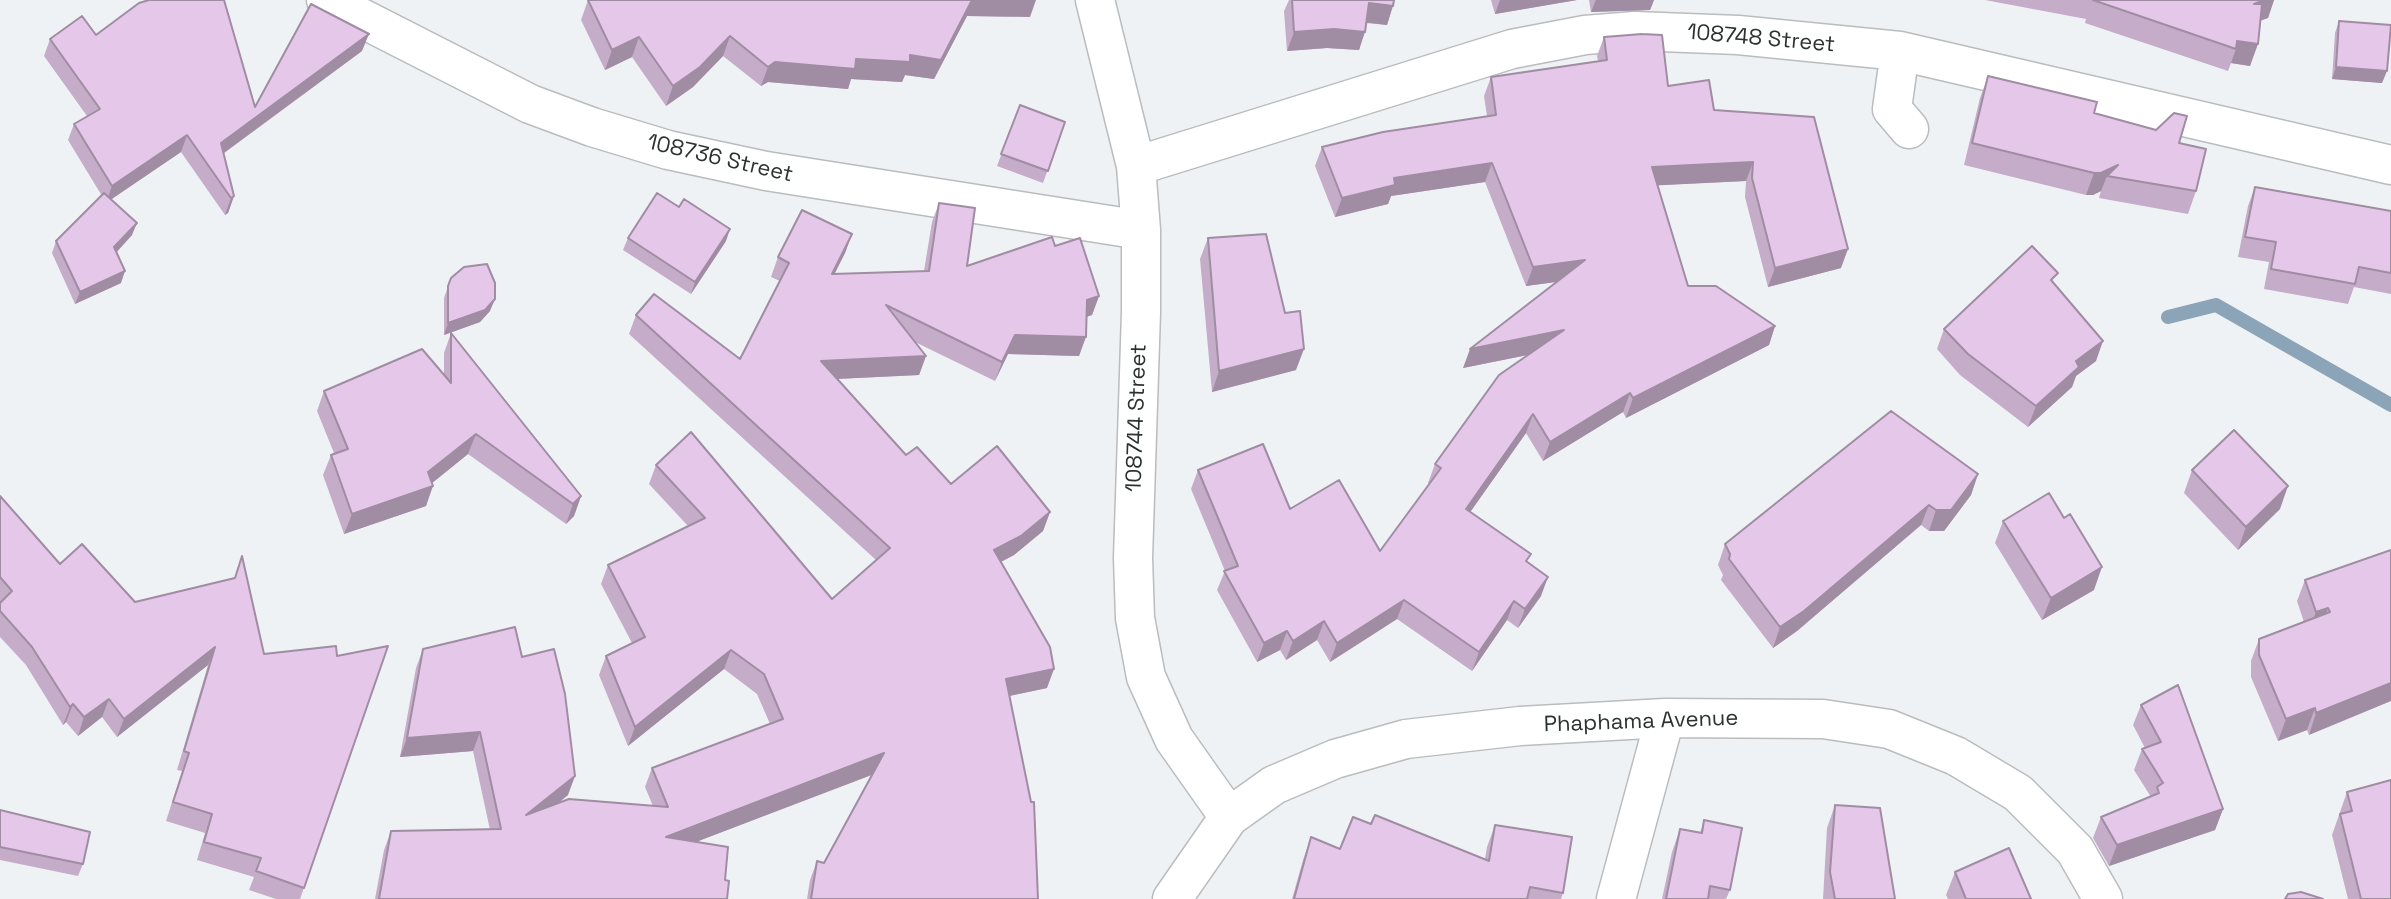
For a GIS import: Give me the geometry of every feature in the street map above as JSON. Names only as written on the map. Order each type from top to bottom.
[{"type":"street","name":"108736 Street","points":[[326,0],[530,104],[668,150],[766,171],[1141,230]]},
{"type":"street","name":"108744 Street","points":[[1095,0],[1136,166],[1141,230],[1133,558],[1135,618],[1146,677],[1174,739],[1229,817]]},
{"type":"street","name":"108748 Street","points":[[1136,166],[1512,49],[1585,35],[1635,31],[1738,35],[1900,51],[2391,165]]},
{"type":"street","points":[[1900,51],[1892,109],[1909,129]]},
{"type":"street","points":[[1616,899],[1665,718]]},
{"type":"street","name":"Phaphama Avenue","points":[[1172,899],[1229,817],[1274,785],[1335,759],[1406,739],[1520,726],[1665,718],[1823,719],[1889,729],[1956,756],[2018,793],[2075,850],[2103,899]]},
{"type":"building","points":[[149,0],[224,0],[255,107],[311,4],[369,34],[221,143],[234,196],[231,198],[187,135],[112,186],[74,124],[100,109],[50,39],[82,16],[96,35],[139,3]]},
{"type":"building","points":[[588,0],[972,0],[941,60],[910,55],[910,62],[856,59],[855,69],[775,62],[768,67],[730,36],[700,67],[673,86],[639,37],[612,50]]},
{"type":"building","points":[[1292,0],[1394,0],[1393,6],[1369,3],[1365,32],[1334,29],[1294,32]]},
{"type":"building","points":[[2093,0],[2264,0],[2254,4],[2262,4],[2258,44],[2237,41],[2236,49]]},
{"type":"building","points":[[2339,21],[2391,25],[2387,71],[2336,67]]},
{"type":"building","points":[[1662,35],[1668,86],[1709,80],[1714,110],[1814,117],[1848,249],[1775,268],[1752,178],[1753,162],[1652,167],[1688,286],[1716,286],[1775,326],[1633,398],[1630,393],[1550,442],[1533,414],[1466,509],[1531,554],[1526,561],[1548,577],[1525,609],[1514,601],[1479,652],[1404,600],[1337,643],[1324,621],[1293,641],[1287,631],[1264,643],[1224,571],[1238,566],[1198,470],[1263,444],[1290,509],[1339,480],[1380,551],[1441,468],[1435,464],[1499,375],[1564,330],[1470,349],[1585,260],[1533,267],[1492,163],[1394,178],[1395,185],[1342,198],[1322,147],[1383,132],[1496,115],[1491,77],[1607,60],[1604,37]]},
{"type":"building","points":[[1988,76],[2097,102],[2094,113],[2156,130],[2174,113],[2187,116],[2179,143],[2206,149],[2196,191],[2107,176],[2118,165],[2094,173],[1972,143]]},
{"type":"building","points":[[1020,105],[1065,122],[1048,171],[1001,154]]},
{"type":"building","points":[[2255,187],[2391,211],[2391,273],[2359,267],[2355,284],[2271,269],[2276,242],[2245,237]]},
{"type":"building","points":[[104,193],[137,223],[114,247],[125,271],[80,292],[56,241]]},
{"type":"building","points":[[657,193],[679,207],[684,199],[730,229],[695,282],[628,238]]},
{"type":"building","points":[[939,203],[975,208],[967,266],[1052,237],[1055,246],[1080,238],[1099,296],[1087,300],[1086,337],[1015,335],[1002,362],[886,305],[926,356],[821,361],[906,455],[917,447],[951,484],[997,446],[1050,512],[1021,536],[994,550],[1050,647],[1054,669],[1006,679],[1031,802],[1034,802],[1038,899],[811,899],[817,861],[824,863],[884,753],[666,837],[728,847],[727,899],[379,899],[391,831],[501,829],[480,732],[407,738],[423,649],[515,627],[522,657],[554,649],[565,694],[575,776],[526,815],[569,799],[668,807],[652,768],[783,719],[764,674],[731,650],[635,727],[606,656],[645,637],[608,565],[705,518],[656,465],[691,432],[832,599],[890,548],[636,315],[654,294],[740,359],[789,263],[778,257],[802,210],[852,234],[832,274],[929,271]]},
{"type":"building","points":[[1266,234],[1285,313],[1300,311],[1304,349],[1219,371],[1208,238]]},
{"type":"building","points":[[2032,246],[2058,273],[2051,280],[2103,341],[2076,361],[2079,367],[2036,406],[1968,354],[1944,329]]},
{"type":"building","points":[[487,264],[495,283],[495,299],[485,310],[448,323],[448,286],[451,278],[464,267]]},
{"type":"building","points":[[451,333],[581,496],[573,504],[476,434],[428,472],[433,486],[352,514],[331,455],[348,449],[324,391],[422,349],[451,383]]},
{"type":"building","points":[[1891,411],[1978,474],[1951,510],[1936,510],[1929,505],[1804,611],[1780,627],[1729,559],[1725,544]]},
{"type":"building","points":[[2234,430],[2288,486],[2246,527],[2192,470]]},
{"type":"building","points":[[2049,493],[2064,518],[2070,514],[2102,567],[2051,598],[2003,521]]},
{"type":"building","points":[[0,496],[60,564],[82,544],[135,602],[235,578],[242,556],[264,654],[336,646],[337,656],[388,646],[304,888],[256,871],[261,858],[204,842],[212,814],[173,802],[189,753],[184,751],[215,647],[124,719],[109,699],[84,717],[73,704],[70,707],[32,647],[0,611],[0,603],[12,591],[0,577]]},
{"type":"building","points":[[2391,550],[2391,683],[2316,713],[2315,708],[2286,719],[2259,655],[2259,639],[2330,612],[2328,608],[2316,612],[2305,580]]},
{"type":"building","points":[[2178,685],[2223,809],[2117,845],[2101,817],[2159,793],[2157,787],[2163,783],[2142,749],[2161,742],[2141,705]]},
{"type":"building","points":[[2391,780],[2391,899],[2361,899],[2340,814],[2352,811],[2347,792]]},
{"type":"building","points":[[1835,805],[1880,808],[1895,899],[1835,899],[1830,872]]},
{"type":"building","points":[[0,810],[90,832],[83,864],[0,847]]},
{"type":"building","points":[[1375,815],[1489,861],[1495,825],[1572,837],[1563,893],[1530,887],[1527,899],[1294,899],[1311,837],[1340,849],[1353,817],[1371,824]]},
{"type":"building","points":[[1704,820],[1742,828],[1730,890],[1710,886],[1708,899],[1666,899],[1680,829],[1702,833]]},
{"type":"building","points":[[2009,848],[2031,899],[1966,899],[1955,872]]},
{"type":"building","points":[[2301,892],[2323,899],[2285,899],[2288,894]]},
{"type":"waterway","points":[[2168,317],[2216,305],[2391,405]]}]
